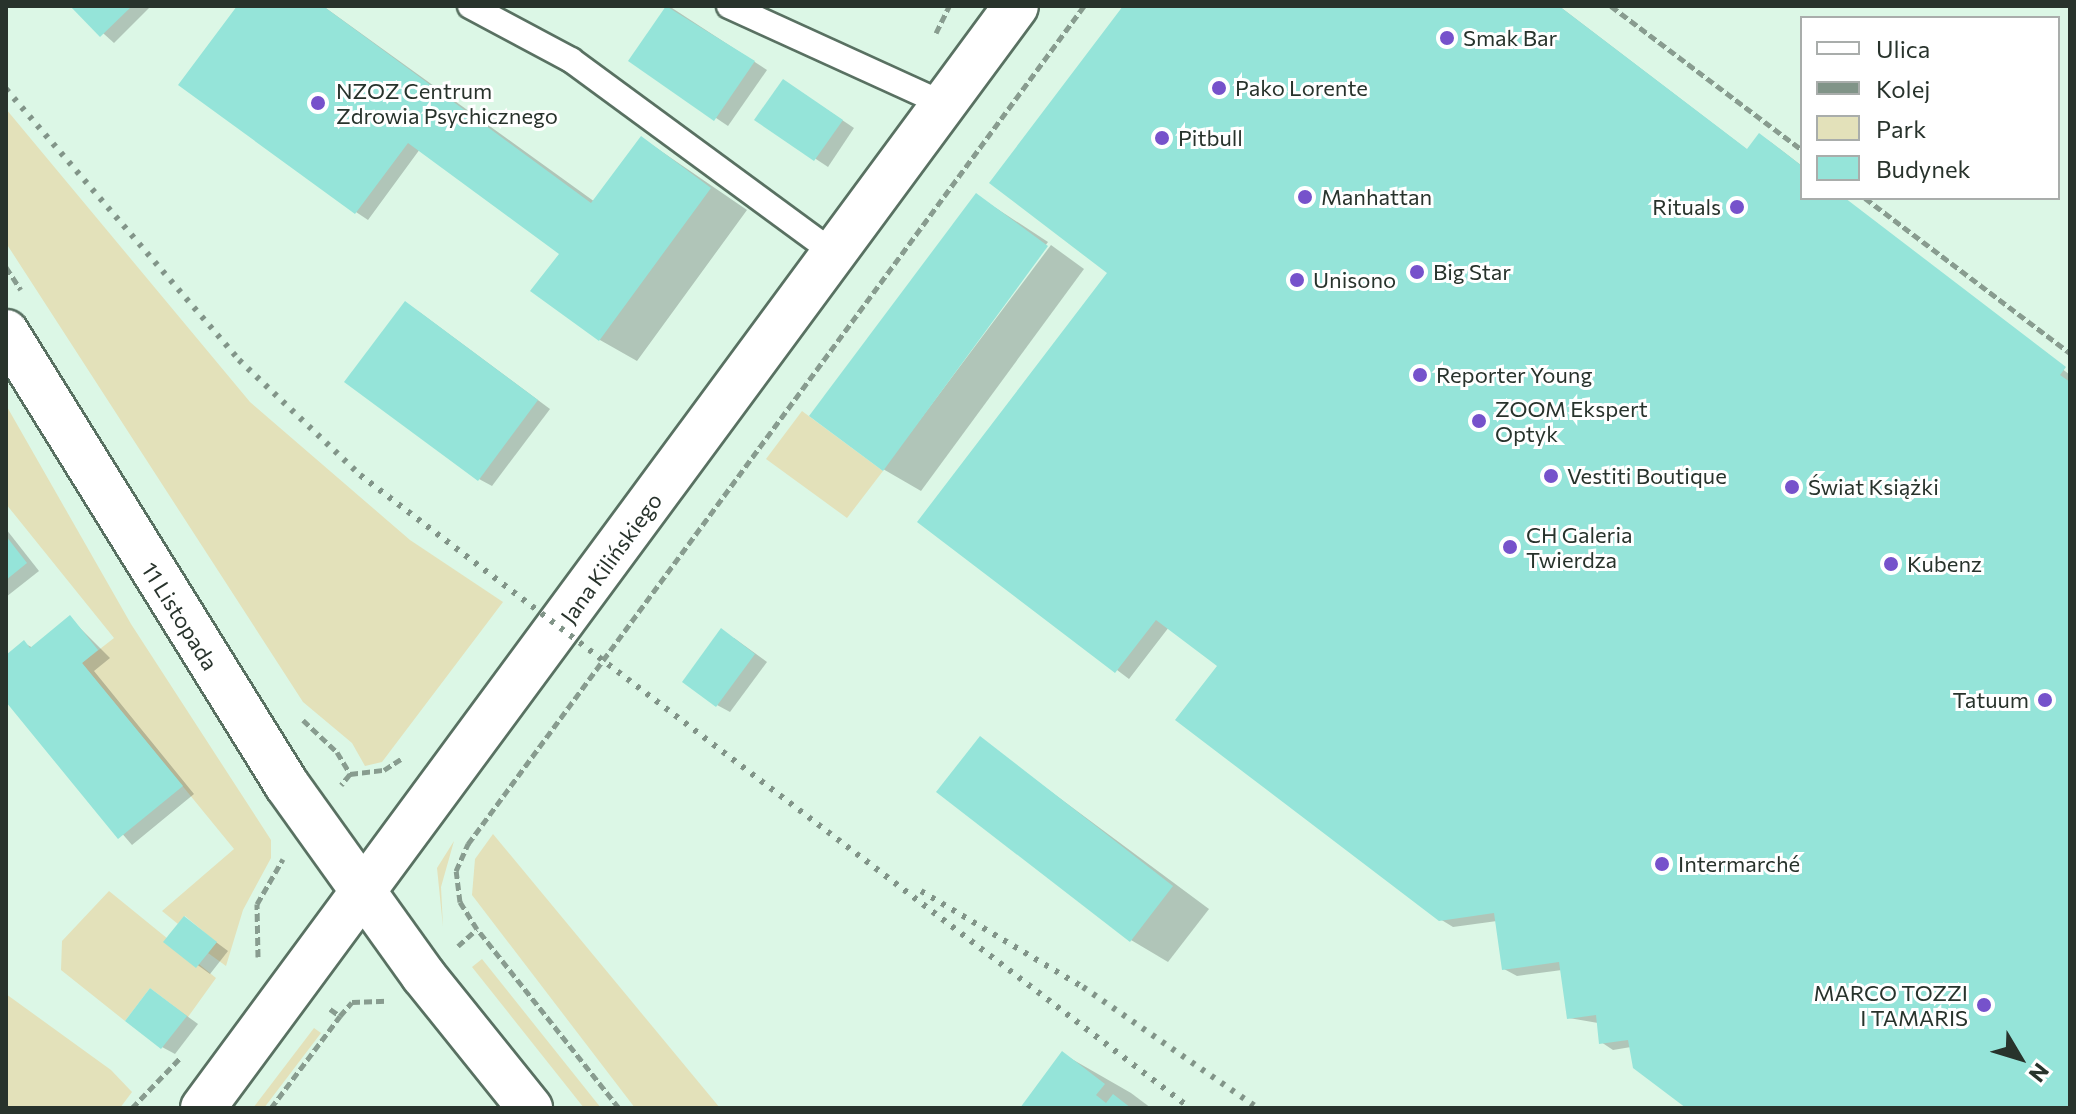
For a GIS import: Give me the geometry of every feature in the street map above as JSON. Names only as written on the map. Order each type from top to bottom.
[{"type":"street","name":"Jana Kilińskiego","points":[[203,1108],[1016,6]]},
{"type":"street","name":"11 Listopada","points":[[6,332],[287,785],[363,894],[530,1108]]},
{"type":"lane","points":[[470,6],[571,60],[834,253]]},
{"type":"lane","points":[[729,6],[944,104]]},
{"type":"path","points":[[619,1108],[477,929],[456,889],[468,844],[1084,6]]},
{"type":"path","points":[[1611,6],[1800,148]]},
{"type":"path","points":[[1868,200],[2070,353]]},
{"type":"path","points":[[258,958],[257,904],[288,852]]},
{"type":"path","points":[[454,950],[477,929]]},
{"type":"path","points":[[271,1108],[352,1002],[398,996]]},
{"type":"path","points":[[328,1007],[340,1016]]},
{"type":"path","points":[[132,1108],[181,1057]]},
{"type":"green space","points":[[6,109],[250,402],[410,540],[503,602],[382,762],[365,766],[352,743],[303,702],[6,243]]},
{"type":"green space","points":[[6,405],[131,624],[271,840],[271,858],[243,910],[226,966],[208,953],[216,942],[185,916],[178,924],[162,911],[234,849],[82,663],[114,638],[6,504]]},
{"type":"green space","points":[[802,411],[883,471],[847,518],[766,459]]},
{"type":"green space","points":[[493,834],[720,1108],[635,1108],[472,895],[475,859]]},
{"type":"green space","points":[[454,841],[441,887],[443,927],[437,868]]},
{"type":"green space","points":[[109,891],[216,978],[188,1017],[150,988],[125,1021],[61,970],[62,941]]},
{"type":"green space","points":[[482,959],[601,1108],[584,1108],[472,967]]},
{"type":"green space","points":[[6,994],[111,1070],[132,1092],[120,1108],[6,1108]]},
{"type":"green space","points":[[314,1028],[321,1033],[264,1108],[253,1108]]},
{"type":"building","points":[[70,6],[132,6],[100,37]]},
{"type":"building","points":[[237,6],[323,6],[591,203],[641,136],[711,188],[599,341],[530,291],[559,254],[408,143],[355,214],[178,85]]},
{"type":"building","points":[[666,6],[755,61],[714,121],[628,61]]},
{"type":"building","name":"CH Galeria Twierdza","points":[[1123,6],[1559,6],[1747,149],[1759,133],[1800,164],[1800,200],[1848,200],[2066,367],[2060,375],[2070,382],[2070,1108],[1686,1108],[1633,1068],[1628,1040],[1599,1044],[1596,1015],[1567,1019],[1559,962],[1502,970],[1494,913],[1439,921],[1175,720],[1217,666],[1156,620],[1115,673],[917,522],[1107,273],[989,183]]},
{"type":"building","points":[[783,79],[843,120],[814,161],[754,120]]},
{"type":"building","points":[[976,193],[1048,246],[883,471],[809,416]]},
{"type":"building","points":[[405,301],[538,400],[478,481],[344,382]]},
{"type":"building","points":[[6,536],[27,563],[6,580]]},
{"type":"building","points":[[70,615],[98,650],[82,663],[183,786],[118,839],[6,702],[6,655],[24,640],[30,648]]},
{"type":"building","points":[[721,628],[755,654],[716,707],[682,682]]},
{"type":"building","points":[[980,736],[1173,886],[1130,942],[936,792]]},
{"type":"building","points":[[184,916],[217,942],[196,968],[163,942]]},
{"type":"building","points":[[150,988],[187,1016],[161,1049],[125,1021]]},
{"type":"building","points":[[1062,1051],[1105,1084],[1096,1095],[1106,1103],[1113,1094],[1131,1108],[1020,1108]]},
{"type":"railway","points":[[6,89],[239,360],[360,475],[1190,1108]]},
{"type":"railway","points":[[921,891],[1083,987],[1258,1108]]},
{"type":"place","name":"Smak Bar","points":[[1447,38]]},
{"type":"place","name":"Pako Lorente","points":[[1219,88]]},
{"type":"place","name":"NZOZ Centrum Zdrowia Psychicznego","points":[[318,103]]},
{"type":"place","name":"Pitbull","points":[[1162,138]]},
{"type":"place","name":"Manhattan","points":[[1305,197]]},
{"type":"place","name":"Rituals","points":[[1737,207]]},
{"type":"place","name":"Big Star","points":[[1417,272]]},
{"type":"place","name":"Unisono","points":[[1297,280]]},
{"type":"place","name":"Reporter Young","points":[[1420,375]]},
{"type":"place","name":"ZOOM Ekspert Optyk","points":[[1479,421]]},
{"type":"place","name":"Vestiti Boutique","points":[[1551,476]]},
{"type":"place","name":"Świat Książki","points":[[1792,487]]},
{"type":"place","name":"CH Galeria Twierdza","points":[[1510,547]]},
{"type":"place","name":"Kubenz","points":[[1891,564]]},
{"type":"place","name":"Tatuum","points":[[2045,700]]},
{"type":"place","name":"Intermarché","points":[[1662,864]]},
{"type":"place","name":"MARCO TOZZI I TAMARIS","points":[[1984,1005]]}]
